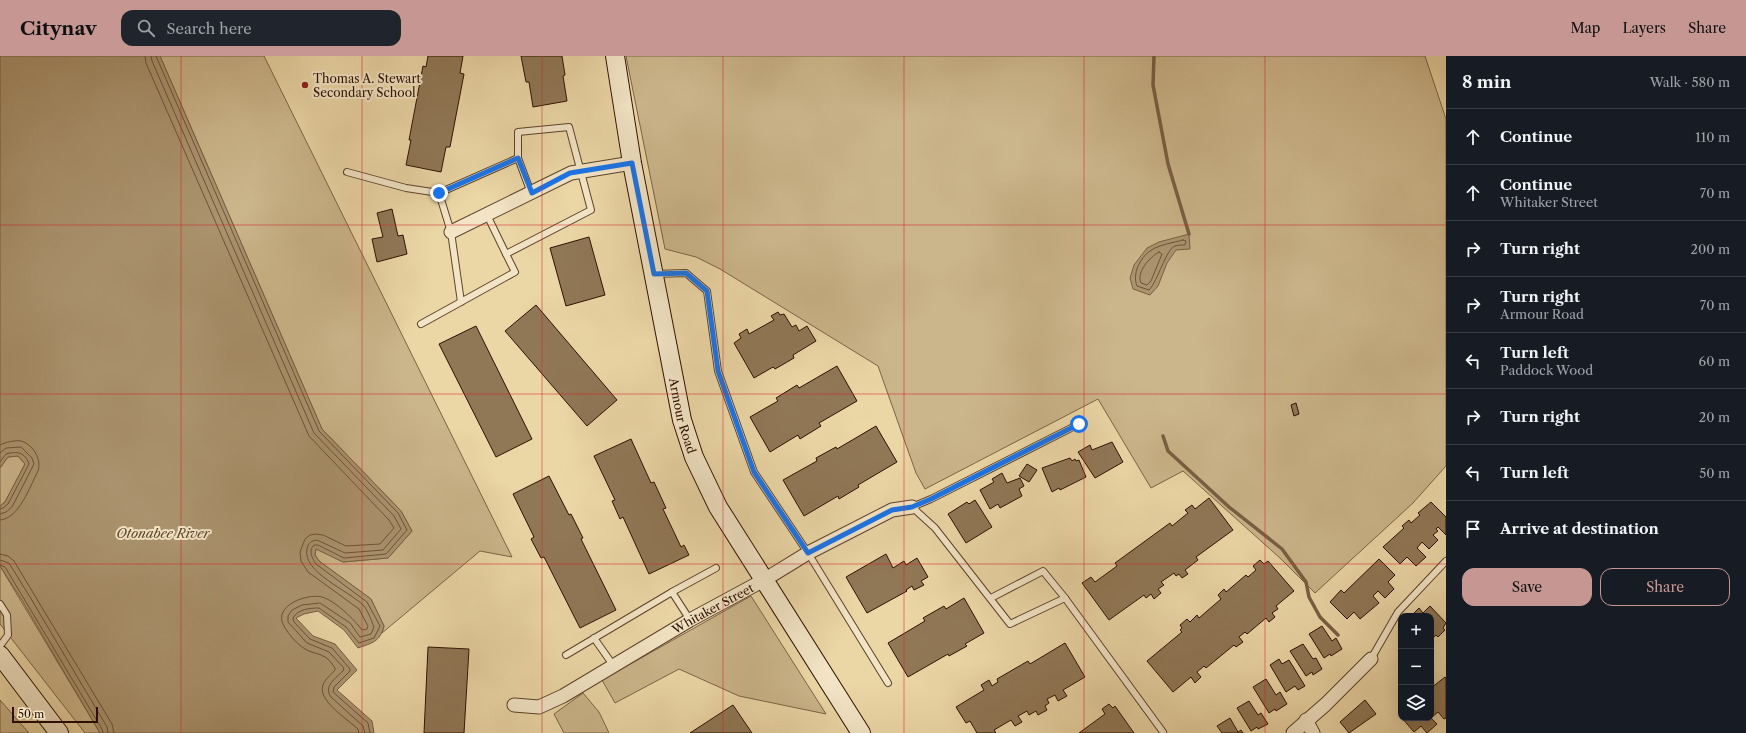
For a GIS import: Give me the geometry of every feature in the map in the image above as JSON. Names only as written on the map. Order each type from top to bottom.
[{"type":"main road","name":"Armour Road","points":[[615,56],[632,163],[682,420],[694,457],[718,507],[861,733]]},
{"type":"main road","points":[[1,656],[59,733]]},
{"type":"street","points":[[451,232],[570,173],[632,163]]},
{"type":"street","name":"Whitaker Street","points":[[514,705],[539,707],[563,696],[690,620],[764,580],[808,553],[892,510],[912,507]]},
{"type":"street","points":[[1293,733],[1326,704],[1371,659]]},
{"type":"street","points":[[1306,720],[1313,733]]},
{"type":"lane","points":[[506,254],[591,210],[582,171],[569,127],[518,132],[518,158],[532,193]]},
{"type":"lane","points":[[347,172],[406,188],[439,193],[518,158]]},
{"type":"lane","points":[[439,193],[451,232],[461,302]]},
{"type":"lane","points":[[421,324],[515,272],[487,215]]},
{"type":"lane","points":[[654,274],[686,273],[707,291],[718,371],[754,472],[808,553],[888,683]]},
{"type":"lane","points":[[1065,598],[1010,624],[935,528],[912,507],[931,499],[1079,424]]},
{"type":"lane","points":[[1371,659],[1398,612],[1446,562]]},
{"type":"lane","points":[[566,655],[672,592],[716,568]]},
{"type":"lane","points":[[991,598],[1043,571],[1065,598],[1163,732]]},
{"type":"lane","points":[[672,592],[690,620]]},
{"type":"lane","points":[[0,604],[6,615],[8,635],[1,656]]},
{"type":"lane","points":[[594,638],[613,665]]},
{"type":"shaded area","points":[[160,56],[264,56],[512,557],[480,551],[382,633],[384,626],[371,599],[319,561],[315,555],[316,548],[343,562],[388,558],[412,531],[401,511],[322,429]]},
{"type":"shaded area","points":[[626,56],[1425,56],[1446,119],[1446,466],[1413,503],[1315,593],[1281,559],[1183,471],[1151,488],[1098,399],[925,489],[916,473],[878,366],[720,269],[696,257],[665,249]]},
{"type":"shaded area","points":[[18,456],[25,464],[5,502],[0,506],[0,468],[8,457]]},
{"type":"shaded area","points":[[0,566],[100,733],[85,733],[0,624]]},
{"type":"shaded area","points":[[751,596],[826,714],[739,696],[679,669],[615,703],[602,680]]},
{"type":"shaded area","points":[[583,693],[599,712],[609,733],[564,733],[554,714]]},
{"type":"shaded area","points":[[0,700],[29,733],[0,733]]},
{"type":"water","name":"Otonabee River","points":[[0,56],[160,56],[322,429],[401,511],[412,531],[388,558],[343,562],[316,549],[315,555],[319,561],[371,599],[384,626],[378,639],[358,648],[344,630],[318,611],[304,614],[296,618],[313,636],[335,644],[357,670],[337,690],[372,721],[374,733],[100,733],[23,602],[0,566],[0,506],[5,502],[25,464],[18,456],[8,457],[0,468]]},
{"type":"water","points":[[1189,234],[1190,249],[1176,250],[1167,263],[1158,286],[1150,295],[1133,289],[1130,278],[1134,265],[1147,248],[1159,242]]},
{"type":"building","points":[[428,56],[463,56],[460,73],[464,74],[450,147],[446,147],[441,172],[406,165],[411,140],[409,140],[423,66],[426,67]]},
{"type":"building","points":[[521,56],[562,56],[565,75],[563,76],[567,101],[533,107],[529,82],[526,82]]},
{"type":"building","points":[[392,209],[398,236],[403,235],[407,254],[377,262],[372,239],[383,237],[377,213]]},
{"type":"building","points":[[589,237],[605,295],[566,306],[550,248]]},
{"type":"building","points":[[536,305],[617,400],[587,426],[505,331]]},
{"type":"building","points":[[778,312],[780,315],[784,314],[792,327],[796,325],[799,331],[807,326],[816,341],[793,355],[794,358],[775,369],[773,367],[754,378],[734,343],[741,338],[739,334],[747,329],[749,334],[774,320],[771,316]]},
{"type":"building","points":[[476,326],[532,439],[496,457],[439,344]]},
{"type":"building","points":[[837,366],[857,401],[819,423],[821,426],[800,439],[798,435],[770,452],[750,417],[778,401],[776,398],[797,385],[799,388]]},
{"type":"building","points":[[1296,403],[1299,414],[1294,416],[1291,405]]},
{"type":"building","points":[[876,426],[897,462],[858,485],[859,487],[839,499],[838,496],[804,516],[783,480],[817,461],[816,458],[836,447],[837,449]]},
{"type":"building","points":[[631,439],[651,483],[654,482],[666,508],[663,509],[681,547],[684,545],[689,555],[649,574],[623,517],[620,519],[612,501],[615,500],[594,456]]},
{"type":"building","points":[[1112,442],[1123,462],[1095,478],[1078,452],[1090,445],[1092,450]]},
{"type":"building","points":[[1070,458],[1072,461],[1075,459],[1076,461],[1079,460],[1086,477],[1060,490],[1059,488],[1052,492],[1042,468]]},
{"type":"building","points":[[1027,464],[1037,470],[1029,482],[1019,476]]},
{"type":"building","points":[[1002,473],[1007,483],[1020,478],[1024,486],[1019,489],[1022,496],[1000,508],[998,504],[990,509],[980,490],[994,482],[992,479]]},
{"type":"building","points":[[549,476],[569,515],[571,514],[583,538],[581,539],[616,610],[580,628],[544,557],[541,558],[531,539],[534,537],[513,494]]},
{"type":"building","points":[[1209,498],[1233,530],[1196,557],[1198,560],[1185,570],[1188,574],[1182,578],[1179,574],[1176,576],[1174,573],[1161,582],[1164,585],[1158,589],[1161,593],[1154,599],[1151,594],[1146,598],[1144,595],[1109,620],[1082,583],[1091,577],[1095,582],[1117,566],[1115,563],[1170,523],[1172,526],[1188,513],[1185,510],[1192,505],[1195,509]]},
{"type":"building","points":[[975,500],[992,527],[966,543],[948,514],[967,502],[969,504]]},
{"type":"building","points":[[1431,502],[1446,517],[1446,535],[1438,527],[1436,529],[1438,531],[1433,535],[1438,540],[1429,549],[1422,542],[1417,548],[1426,557],[1416,566],[1407,557],[1400,564],[1383,547],[1404,528],[1402,526],[1409,520],[1411,523],[1420,515],[1418,513]]},
{"type":"building","points":[[886,554],[893,568],[904,561],[906,565],[917,558],[928,577],[921,581],[924,585],[914,590],[912,586],[906,590],[907,591],[867,613],[846,577]]},
{"type":"building","points":[[1379,559],[1395,575],[1388,582],[1394,589],[1385,598],[1378,591],[1373,596],[1379,603],[1360,619],[1354,612],[1347,619],[1330,602],[1341,590],[1344,593]]},
{"type":"building","points":[[1260,560],[1264,564],[1268,561],[1294,591],[1276,606],[1278,609],[1272,613],[1275,617],[1269,622],[1266,618],[1247,634],[1245,632],[1239,637],[1243,642],[1236,647],[1234,645],[1206,668],[1204,666],[1197,672],[1201,677],[1195,683],[1191,677],[1173,692],[1147,661],[1182,632],[1180,630],[1182,628],[1180,625],[1187,619],[1190,622],[1197,615],[1199,618],[1221,599],[1218,595],[1224,589],[1226,592],[1246,575],[1248,577],[1256,570],[1253,566]]},
{"type":"building","points":[[964,598],[984,633],[965,644],[967,646],[949,656],[948,654],[908,677],[888,643],[925,621],[923,618],[944,606],[946,609]]},
{"type":"building","points":[[1430,606],[1446,623],[1443,628],[1445,630],[1438,637],[1436,635],[1434,637],[1434,613],[1423,613]]},
{"type":"building","points":[[1419,608],[1423,613],[1414,613]]},
{"type":"building","points":[[1322,626],[1332,641],[1336,638],[1342,649],[1331,656],[1330,654],[1324,658],[1309,634]]},
{"type":"building","points":[[1065,643],[1085,677],[1063,690],[1067,696],[1058,701],[1055,695],[1047,699],[1049,703],[1045,706],[1047,710],[1038,715],[1036,711],[1029,715],[1027,711],[1018,716],[1022,722],[1015,726],[1011,720],[994,730],[996,733],[977,733],[970,721],[966,723],[956,707],[984,690],[981,685],[989,680],[992,686],[998,682],[997,679],[1028,661],[1030,664]]},
{"type":"building","points":[[1303,644],[1313,659],[1316,658],[1322,669],[1313,675],[1312,672],[1306,676],[1290,651]]},
{"type":"building","points":[[428,647],[469,649],[464,733],[424,733]]},
{"type":"building","points":[[1279,659],[1282,664],[1289,660],[1305,686],[1298,690],[1295,686],[1286,692],[1270,665]]},
{"type":"building","points":[[1445,677],[1446,718],[1444,719],[1438,712],[1434,715],[1434,686]]},
{"type":"building","points":[[1266,679],[1276,695],[1280,692],[1287,704],[1276,711],[1275,709],[1269,713],[1253,687]]},
{"type":"building","points":[[1365,700],[1376,714],[1349,733],[1340,722]]},
{"type":"building","points":[[1249,701],[1258,715],[1261,713],[1268,724],[1258,729],[1257,727],[1251,731],[1237,708]]},
{"type":"building","points":[[1109,704],[1113,708],[1115,706],[1134,733],[1079,733],[1105,714],[1102,709]]},
{"type":"building","points":[[733,705],[752,733],[690,733]]},
{"type":"building","points":[[1230,718],[1238,732],[1241,730],[1243,733],[1222,733],[1217,726]]},
{"type":"building","points":[[1405,721],[1434,721],[1437,724],[1427,733],[1421,726],[1414,732]]},
{"type":"waterway","points":[[1154,56],[1153,85],[1168,164],[1189,234]]},
{"type":"waterway","points":[[1163,436],[1168,451],[1229,507],[1282,549],[1306,582],[1309,597],[1320,617],[1338,635]]},
{"type":"place","name":"Thomas A. Stewart Secondary School","points":[[305,85]]},
{"type":"route","points":[[439,193],[518,158],[532,193],[570,173],[632,163],[654,274],[686,273],[707,291],[718,371],[754,472],[808,553],[892,510],[912,507],[931,499],[1079,424]]}]
